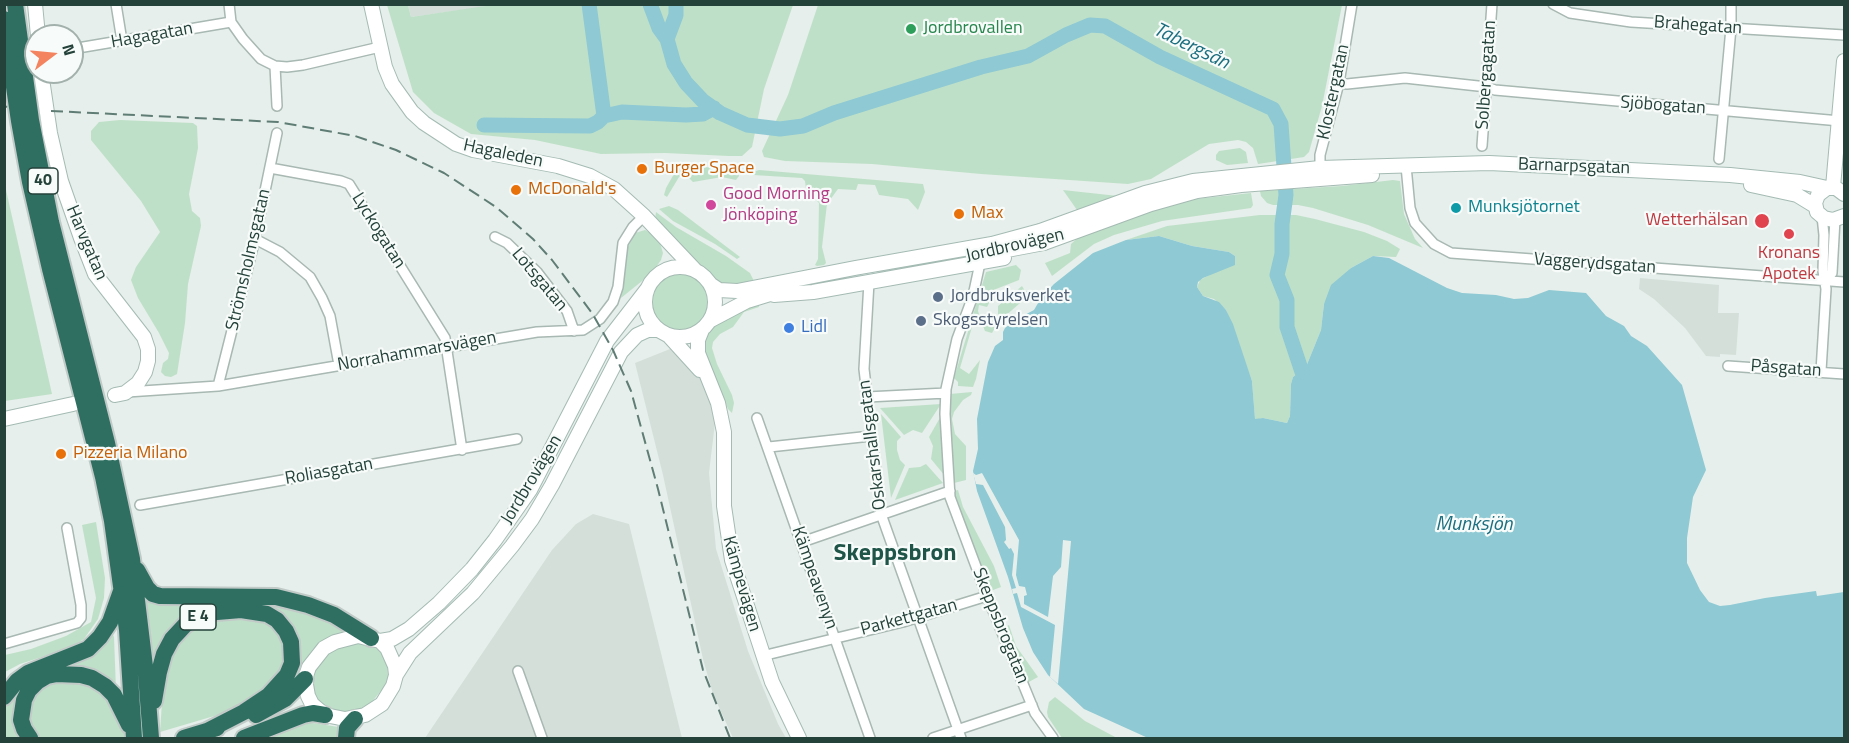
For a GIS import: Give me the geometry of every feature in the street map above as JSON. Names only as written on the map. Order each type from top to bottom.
[{"type":"highway","name":"40","points":[[15,4],[31,120],[51,222],[107,443],[132,559],[146,675],[142,736]]},
{"type":"highway","name":"40","points":[[4,19],[30,182],[102,477],[122,588],[129,654],[142,736]]},
{"type":"highway","points":[[132,559],[143,584],[153,594],[160,596],[276,597],[308,605],[334,615],[375,640]]},
{"type":"highway","points":[[4,697],[17,681],[28,673],[88,649],[110,622],[122,588]]},
{"type":"highway","name":"E 4","points":[[142,736],[164,654],[172,639],[185,625],[199,616],[241,610],[267,614],[277,620],[291,642],[292,663],[287,675],[268,696],[244,712],[207,731],[184,738]]},
{"type":"highway","points":[[30,738],[21,720],[24,700],[29,690],[47,676],[68,673],[92,678],[105,686],[114,695],[128,720],[142,736]]},
{"type":"highway","points":[[207,731],[248,718],[274,706],[285,699],[305,679]]},
{"type":"highway","points":[[244,738],[303,715],[313,713],[325,715]]},
{"type":"highway","points":[[346,738],[347,728],[355,718]]},
{"type":"main road","points":[[35,4],[37,24]]},
{"type":"main road","name":"Hagaleden","points":[[371,4],[385,67],[401,98],[412,112],[438,134],[473,150],[558,166],[591,176],[614,189],[644,216],[696,271]]},
{"type":"main road","points":[[1833,215],[1818,195],[1839,191],[1840,121],[1845,61]]},
{"type":"main road","name":"Harvgatan","points":[[43,84],[50,133],[62,181],[95,274],[144,337],[148,349],[145,372],[138,383],[120,394]]},
{"type":"main road","name":"Barnarpsgatan","points":[[1320,174],[1488,163],[1730,175],[1800,182],[1839,191]]},
{"type":"main road","name":"Barnarpsgatan","points":[[1406,169],[1472,167],[1718,182],[1754,186],[1797,195],[1833,215]]},
{"type":"main road","name":"Jordbrovägen","points":[[710,284],[719,290],[737,291],[992,244],[1040,231],[1145,192],[1193,181],[1320,174]]},
{"type":"main road","name":"Jordbrovägen","points":[[706,325],[732,307],[760,296],[807,285],[1044,243],[1151,204],[1197,191],[1271,178]]},
{"type":"main road","points":[[661,273],[675,268],[690,269],[696,271],[710,284],[715,298],[714,313],[706,325],[686,337],[664,333],[651,322],[646,311],[645,299],[648,288],[661,273],[666,262],[667,251],[662,236]]},
{"type":"main road","points":[[760,296],[813,292],[980,263],[1021,253],[1044,243]]},
{"type":"main road","name":"Jordbrovägen","points":[[375,640],[392,639],[408,629],[439,603],[472,569],[495,540],[530,490],[607,341],[648,288]]},
{"type":"main road","name":"Kämpevägen","points":[[706,325],[698,340],[698,353],[718,402],[724,432],[723,506],[732,560],[762,656],[790,723],[799,738]]},
{"type":"main road","name":"Jordbrovägen","points":[[396,675],[410,652],[473,593],[532,519],[621,352],[637,335],[648,330],[664,333]]},
{"type":"main road","name":"Kämpevägen","points":[[664,333],[694,362],[712,386]]},
{"type":"main road","points":[[4,419],[73,404]]},
{"type":"main road","points":[[346,638],[375,640],[392,657],[396,675],[389,695],[382,704],[374,711],[355,718],[335,718],[325,715],[312,704],[305,687],[305,679],[316,657],[324,648],[346,638]]},
{"type":"street","points":[[116,4],[122,41]]},
{"type":"street","points":[[228,4],[231,22],[255,54],[275,66],[303,64],[380,46]]},
{"type":"street","name":"Klostergatan","points":[[1320,174],[1320,155],[1339,83],[1352,4]]},
{"type":"street","name":"Solbergagatan","points":[[1482,146],[1492,4]]},
{"type":"street","name":"Brahegatan","points":[[1553,4],[1570,13],[1591,17],[1845,35]]},
{"type":"street","points":[[1719,159],[1731,28],[1731,4]]},
{"type":"street","name":"Hagagatan","points":[[84,48],[231,22]]},
{"type":"street","points":[[275,66],[277,106]]},
{"type":"street","name":"Sjöbogatan","points":[[1339,83],[1405,78],[1487,87],[1495,90],[1840,121]]},
{"type":"street","name":"Strömsholmsgatan","points":[[218,386],[255,239],[277,134]]},
{"type":"street","name":"Lyckogatan","points":[[270,168],[349,184],[445,338],[462,450]]},
{"type":"street","name":"Vaggerydsgatan","points":[[1406,169],[1410,208],[1415,223],[1434,244],[1451,253],[1845,282]]},
{"type":"street","points":[[1821,371],[1826,280],[1823,271],[1824,235],[1833,215]]},
{"type":"street","points":[[1826,280],[1832,273],[1833,215]]},
{"type":"street","name":"Norrahammarsvägen","points":[[120,394],[218,386],[537,332],[583,330],[594,324],[609,309],[616,297],[623,243],[633,227],[644,216]]},
{"type":"street","name":"Lotsgatan","points":[[495,237],[507,243],[543,280],[567,311],[574,331]]},
{"type":"street","points":[[255,239],[280,252],[309,277],[330,316],[339,365]]},
{"type":"street","name":"Skeppsbrogatan","points":[[980,263],[973,296],[957,339],[946,393],[945,414],[950,496],[987,596],[1035,713],[1053,738]]},
{"type":"street","name":"Oskarshallsgatan","points":[[868,282],[864,369],[881,514],[960,734]]},
{"type":"street","name":"Påsgatan","points":[[1728,366],[1845,374]]},
{"type":"street","points":[[867,397],[946,393]]},
{"type":"street","name":"Kämpeavenyn","points":[[757,418],[870,738]]},
{"type":"street","points":[[769,447],[871,436]]},
{"type":"street","name":"Roliasgatan","points":[[140,505],[517,439]]},
{"type":"street","points":[[802,542],[950,490]]},
{"type":"street","points":[[4,644],[77,623],[81,618],[81,605],[67,528]]},
{"type":"street","name":"Parkettgatan","points":[[762,656],[918,618],[987,596]]},
{"type":"street","points":[[518,670],[542,738]]},
{"type":"street","points":[[933,738],[960,734],[1032,705]]},
{"type":"shaded area","points":[[408,5],[497,5],[411,17]]},
{"type":"shaded area","points":[[1640,278],[1719,285],[1718,313],[1739,313],[1736,355],[1706,356],[1685,328],[1654,299],[1639,289]]},
{"type":"shaded area","points":[[670,349],[698,373],[716,414],[709,473],[716,549],[748,651],[786,738],[733,738],[713,694],[635,363]]},
{"type":"shaded area","points":[[593,514],[629,524],[682,738],[425,738],[552,550],[576,524]]},
{"type":"green space","points":[[498,4],[793,5],[764,89],[752,147],[742,156],[729,156],[665,153],[601,154],[535,140],[471,134],[434,113],[413,92],[387,5],[408,5],[411,17]]},
{"type":"green space","points":[[818,4],[1342,5],[1322,106],[1309,152],[1304,157],[1258,164],[1253,148],[1246,142],[1238,140],[1209,144],[1151,179],[1128,184],[872,164],[785,161],[764,157],[762,151],[788,95]]},
{"type":"green space","points":[[120,120],[193,123],[197,126],[198,148],[189,194],[192,211],[200,218],[201,226],[188,284],[177,374],[171,377],[161,372],[169,353],[138,298],[131,280],[136,267],[160,232],[141,201],[91,140],[91,131],[99,122]]},
{"type":"green space","points":[[1240,148],[1246,152],[1248,163],[1227,165],[1216,160],[1219,151]]},
{"type":"green space","points":[[679,165],[737,170],[739,176],[736,180],[722,177],[693,182],[686,175],[679,177],[667,197],[664,195],[666,188]]},
{"type":"green space","points":[[759,170],[923,184],[925,192],[918,210],[908,199],[879,195],[875,185],[858,184],[856,190],[838,189],[827,204],[822,247],[826,263],[817,266],[815,265],[818,259],[819,203],[814,198],[805,198],[803,195],[806,189],[805,181],[802,178],[753,175],[753,172]]},
{"type":"green space","points":[[4,181],[52,394],[5,401],[4,401]]},
{"type":"green space","points":[[1400,181],[1404,214],[1415,239],[1423,248],[1368,225],[1313,208],[1267,203],[1260,191],[1342,186]]},
{"type":"green space","points":[[1063,190],[1118,196],[1077,210]]},
{"type":"green space","points":[[1251,193],[1253,205],[1251,208],[1162,221],[1114,235],[1094,244],[1052,276],[1045,263],[1070,253],[1071,244],[1082,234],[1112,223],[1186,200]]},
{"type":"green space","points":[[669,206],[678,210],[740,257],[737,259],[673,221],[659,209]]},
{"type":"green space","points":[[656,212],[750,273],[755,283],[735,287],[716,281],[689,257],[655,219]]},
{"type":"green space","points":[[1260,215],[1296,215],[1315,219],[1364,232],[1400,249],[1396,257],[1373,256],[1351,268],[1324,304],[1321,330],[1306,367],[1293,377],[1290,416],[1287,423],[1263,418],[1255,420],[1252,381],[1226,310],[1214,299],[1203,296],[1197,287],[1200,280],[1235,256],[1229,252],[1192,246],[1159,236],[1126,240],[1167,226]]},
{"type":"green space","points":[[645,230],[660,243],[663,253],[661,260],[652,273],[621,298],[627,249],[635,233]]},
{"type":"green space","points":[[1016,265],[1021,270],[1019,280],[996,289],[987,307],[979,305],[979,314],[985,317],[991,312],[996,326],[992,333],[985,331],[978,321],[972,327],[960,368],[969,374],[980,360],[976,379],[973,387],[958,386],[954,378],[986,272]]},
{"type":"green space","points":[[680,272],[701,281],[710,302],[701,323],[680,332],[659,323],[650,302],[659,281]]},
{"type":"green space","points":[[1022,286],[1025,291],[1028,291],[1027,297],[1004,317],[998,316],[998,306]]},
{"type":"green space","points":[[759,303],[759,307],[744,312],[733,327],[720,334],[713,342],[712,348],[717,364],[732,395],[734,403],[732,413],[728,409],[702,346],[705,335],[717,324],[730,315]]},
{"type":"green space","points":[[972,392],[954,412],[952,419],[955,434],[966,446],[966,480],[954,483],[950,394]]},
{"type":"green space","points":[[941,404],[922,433],[913,430],[904,435],[880,408]]},
{"type":"green space","points":[[881,414],[901,437],[897,441],[897,450],[900,460],[905,465],[891,498]]},
{"type":"green space","points":[[941,416],[945,476],[931,459],[933,446],[929,437]]},
{"type":"green space","points":[[926,464],[943,483],[895,500],[909,468]]},
{"type":"green space","points":[[958,490],[963,507],[994,566],[1001,587],[988,592],[955,497],[954,491]]},
{"type":"green space","points":[[96,522],[105,578],[104,598],[98,619],[84,639],[70,648],[20,664],[5,672],[5,655],[31,649],[66,636],[91,622],[96,598],[82,525]]},
{"type":"green space","points":[[143,593],[281,602],[349,630],[332,636],[313,649],[294,678],[282,689],[287,624],[207,607],[153,676]]},
{"type":"green space","points":[[226,617],[255,618],[272,627],[283,641],[285,659],[282,667],[269,687],[243,704],[221,714],[160,732],[163,687],[172,651],[187,632],[199,624]]},
{"type":"green space","points":[[1009,625],[1016,646],[1038,677],[1027,683],[1003,628]]},
{"type":"green space","points":[[112,632],[116,690],[107,682],[30,680],[21,738],[5,738],[5,702],[14,689]]},
{"type":"green space","points":[[362,643],[382,653],[387,665],[388,676],[385,686],[371,703],[359,709],[343,712],[330,710],[319,703],[315,696],[312,679],[315,670],[331,652],[341,647]]},
{"type":"green space","points":[[78,680],[98,687],[112,700],[123,723],[126,738],[37,738],[31,732],[25,706],[50,681]]},
{"type":"green space","points":[[1055,697],[1085,721],[1117,738],[1062,738],[1047,712],[1049,702]]},
{"type":"green space","points":[[306,722],[339,727],[340,738],[266,738]]},
{"type":"water","name":"Munksjön","points":[[1159,236],[1192,246],[1229,252],[1235,256],[1235,265],[1203,278],[1198,282],[1197,287],[1203,296],[1219,302],[1233,324],[1252,381],[1255,419],[1263,418],[1287,423],[1290,416],[1293,377],[1306,367],[1321,330],[1324,304],[1331,285],[1351,268],[1373,256],[1389,258],[1447,288],[1462,293],[1496,295],[1514,299],[1528,298],[1549,290],[1586,293],[1606,316],[1624,326],[1631,336],[1647,346],[1682,385],[1706,470],[1693,497],[1687,538],[1687,563],[1700,590],[1709,602],[1720,606],[1816,591],[1817,596],[1844,592],[1844,738],[1148,738],[1084,709],[1048,675],[1033,652],[1023,628],[1008,577],[977,491],[973,471],[978,449],[977,419],[988,362],[995,346],[1003,340],[1005,328],[1034,310],[1054,284],[1093,253],[1126,240]]},
{"type":"pier","points":[[973,473],[976,475],[982,473],[1019,540],[1016,575],[1019,586],[1025,587],[1027,595],[1024,596],[1024,604],[1048,617],[1053,576],[1061,567],[1063,540],[1071,541],[1058,684],[1050,677],[1055,625],[1021,607],[1017,593],[1013,594],[1012,589],[1016,588],[1012,575],[1014,554],[1004,542],[1006,540],[1005,527],[983,485],[976,484]]},
{"type":"waterway","points":[[589,4],[604,116]]},
{"type":"waterway","name":"Tabergsån","points":[[650,4],[659,28],[667,39],[674,64],[686,83],[703,101],[720,113],[747,125],[780,129],[803,126],[834,113],[981,67],[1028,56],[1090,25],[1105,26],[1160,57],[1273,109],[1281,124],[1286,195],[1282,224],[1282,254],[1277,275],[1287,300],[1287,327],[1302,372]]},
{"type":"waterway","points":[[667,39],[676,15],[676,4]]},
{"type":"waterway","points":[[484,125],[590,126],[604,116],[622,112],[686,115],[703,114],[714,108]]},
{"type":"railway","points":[[51,111],[278,122],[355,136],[396,150],[444,173],[496,207],[533,239],[592,313],[613,350],[631,391],[703,670],[730,738]]},
{"type":"place","name":"Jordbrovallen","points":[[911,29]]},
{"type":"place","name":"Burger Space","points":[[642,169]]},
{"type":"place","name":"McDonald's","points":[[516,190]]},
{"type":"place","name":"Good Morning Jönköping","points":[[711,205]]},
{"type":"place","name":"Munksjötornet","points":[[1456,208]]},
{"type":"place","name":"Max","points":[[959,214]]},
{"type":"place","name":"Wetterhälsan","points":[[1762,221]]},
{"type":"place","name":"Kronans Apotek","points":[[1789,234]]},
{"type":"place","name":"Jordbruksverket","points":[[938,297]]},
{"type":"place","name":"Skogsstyrelsen","points":[[921,321]]},
{"type":"place","name":"Lidl","points":[[789,328]]},
{"type":"place","name":"Pizzeria Milano","points":[[61,454]]},
{"type":"district","name":"Skeppsbron","points":[[895,554]]}]
